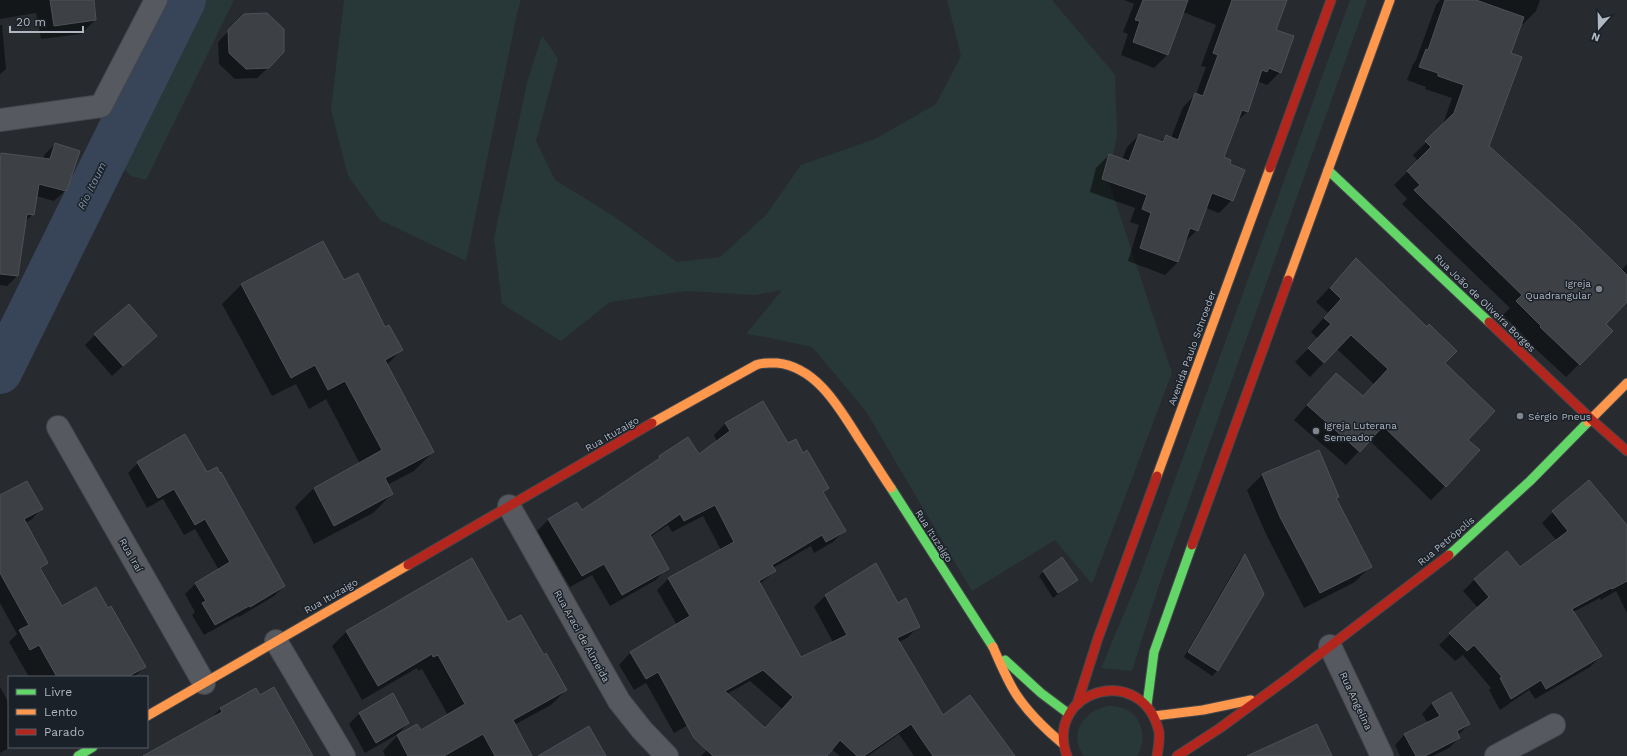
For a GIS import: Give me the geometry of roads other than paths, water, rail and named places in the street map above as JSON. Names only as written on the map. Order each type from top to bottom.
[{"type":"street","points":[[0,120],[101,106],[156,0]]},
{"type":"street","name":"Avenida Paulo Schroeder","points":[[1077,704],[1098,638],[1331,0]]},
{"type":"street","points":[[1147,705],[1154,652],[1159,635],[1390,0]]},
{"type":"street","name":"Rua João de Oliveira Borges","points":[[1328,170],[1592,420],[1627,451]]},
{"type":"street","name":"Rua Ituzaigo","points":[[148,715],[737,374],[762,363],[781,363],[799,369],[814,378],[838,406],[992,646],[1016,694],[1028,711],[1064,749]]},
{"type":"street","name":"Rua Petrópolis","points":[[1177,756],[1220,728],[1263,697],[1441,562],[1592,420],[1627,383]]},
{"type":"street","name":"Rua Iraí","points":[[58,427],[204,683]]},
{"type":"street","name":"Rua Araci de Almeida","points":[[509,506],[619,701],[642,730],[667,756]]},
{"type":"street","points":[[276,641],[344,756]]},
{"type":"street","name":"Rua Ituzaigo","points":[[992,646],[1024,679],[1069,714]]},
{"type":"street","name":"Rua Angelina","points":[[1330,646],[1382,756]]},
{"type":"street","points":[[1058,756],[1064,749],[1064,728],[1069,714],[1077,704],[1087,696],[1112,690],[1124,692],[1136,697],[1147,705],[1159,728],[1160,742],[1157,756]]},
{"type":"street","name":"Rua Petrópolis","points":[[1154,716],[1174,715],[1207,710],[1263,697]]},
{"type":"street","points":[[1496,756],[1554,725]]},
{"type":"street","points":[[78,756],[91,748]]},
{"type":"waterway","name":"Rio Itaum","points":[[0,372],[184,0]]},
{"type":"place","name":"Igreja Quadrangular","points":[[1599,289]]},
{"type":"place","name":"Sérgio Pneus","points":[[1520,416]]},
{"type":"place","name":"Igreja Luterana Semeador","points":[[1316,431]]}]
